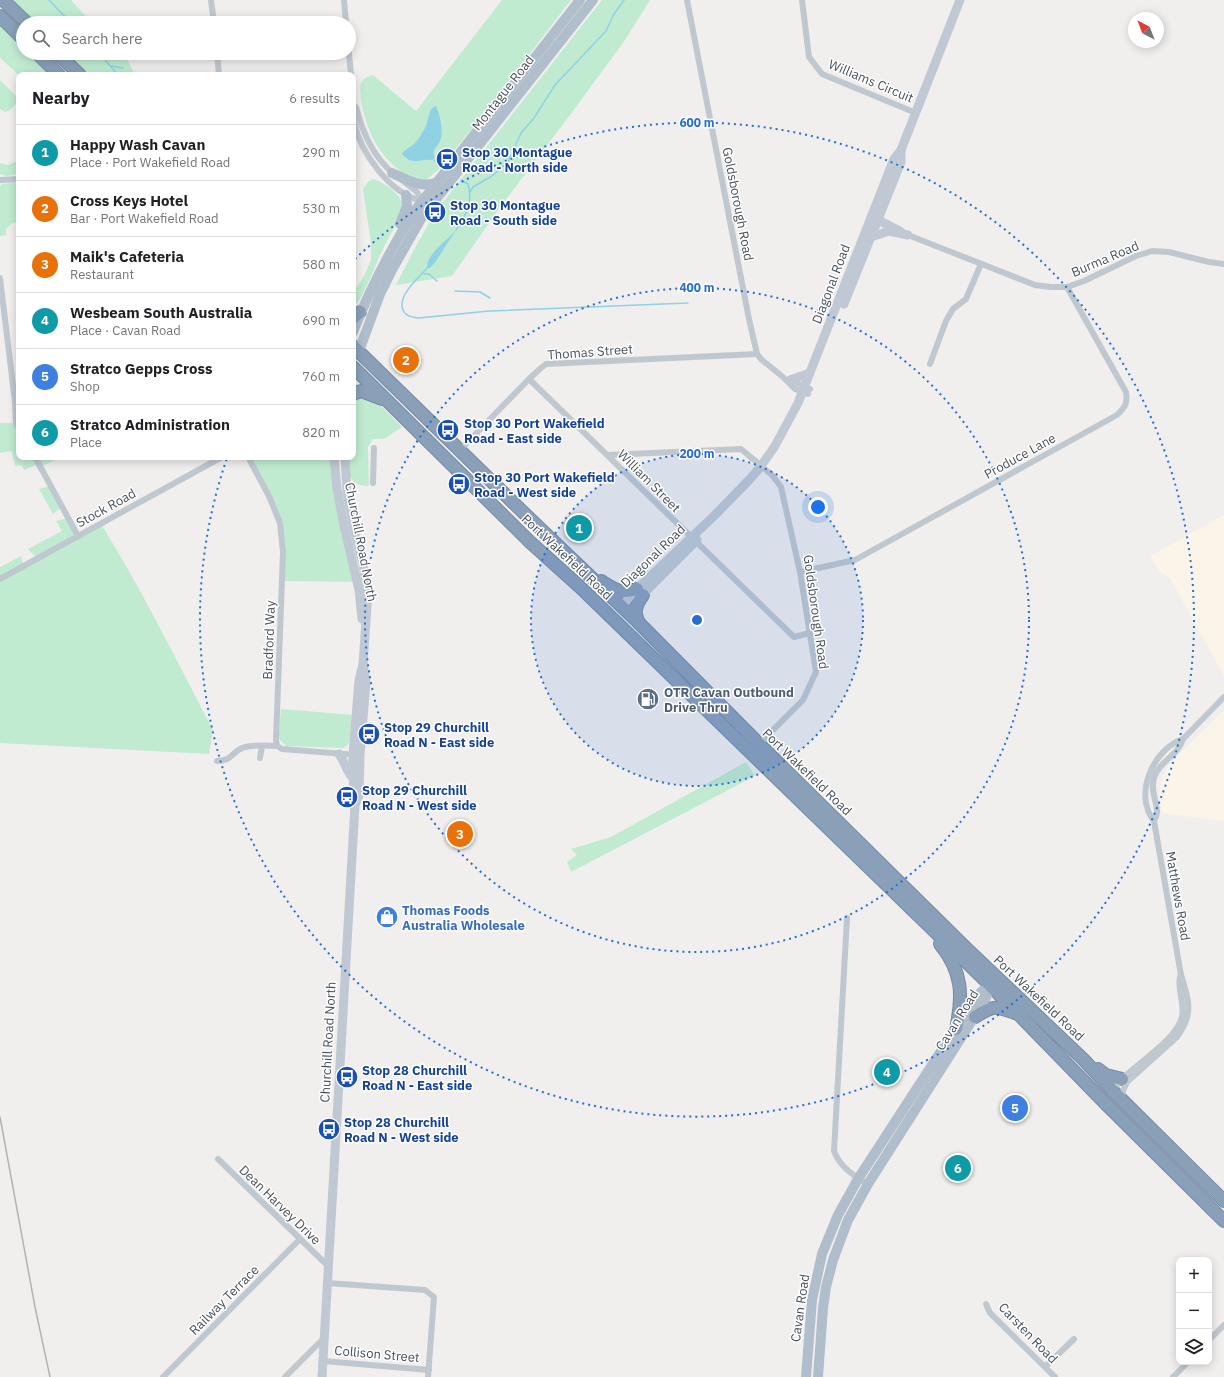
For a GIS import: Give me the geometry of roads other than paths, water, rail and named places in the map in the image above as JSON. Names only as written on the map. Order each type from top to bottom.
[{"type":"highway","points":[[4,0],[20,16]]},
{"type":"highway","points":[[0,16],[16,32]]},
{"type":"highway","points":[[44,60],[56,72]]},
{"type":"highway","points":[[64,60],[77,72]]},
{"type":"highway","name":"Port Wakefield Road","points":[[356,348],[459,451],[639,623],[758,744],[968,950],[1083,1059],[1112,1090],[1224,1201]]},
{"type":"highway","name":"Port Wakefield Road","points":[[356,370],[462,475],[580,587],[991,986],[1018,1015],[1224,1221]]},
{"type":"highway","points":[[356,393],[361,392],[388,402]]},
{"type":"highway","points":[[459,451],[456,456],[462,475]]},
{"type":"highway","points":[[508,498],[517,514],[516,517],[510,521]]},
{"type":"highway","points":[[571,559],[615,589],[624,592],[640,592],[636,607],[636,616],[639,623]]},
{"type":"highway","points":[[580,587],[614,608],[624,609],[624,616],[627,623],[650,645],[681,685]]},
{"type":"highway","points":[[824,809],[822,812],[836,836]]},
{"type":"highway","points":[[901,898],[946,951],[956,970],[959,979],[961,999],[956,1029]]},
{"type":"highway","points":[[968,950],[986,974],[991,986],[1008,995],[1042,1019]]},
{"type":"highway","points":[[975,1017],[990,1008],[995,1007],[1018,1015]]},
{"type":"highway","points":[[1083,1059],[1104,1074],[1122,1079]]},
{"type":"highway","points":[[1112,1090],[1110,1094],[1111,1099],[1133,1124],[1136,1134]]},
{"type":"main road","name":"Montague Road","points":[[357,315],[398,236],[422,201],[580,0]]},
{"type":"main road","name":"Montague Road","points":[[356,348],[393,268],[412,234],[429,208],[593,0]]},
{"type":"main road","points":[[412,234],[419,218],[422,201],[430,199],[466,160]]},
{"type":"main road","points":[[392,173],[422,185],[435,184]]},
{"type":"main road","points":[[380,272],[386,250],[405,214],[407,202],[406,195]]},
{"type":"main road","name":"Cavan Road","points":[[818,1377],[823,1308],[829,1273],[848,1220],[868,1184],[975,1017],[991,986]]},
{"type":"main road","name":"Cavan Road","points":[[806,1377],[812,1300],[822,1254],[838,1215],[858,1179],[956,1029],[980,994],[991,986]]},
{"type":"main road","points":[[806,1365],[819,1366]]},
{"type":"street","points":[[211,0],[213,16]]},
{"type":"street","points":[[344,0],[345,16]]},
{"type":"street","name":"Goldsborough Road","points":[[687,0],[749,319],[758,354]]},
{"type":"street","name":"Williams Circuit","points":[[802,0],[809,57],[822,74],[916,113]]},
{"type":"street","name":"Diagonal Road","points":[[806,391],[845,300],[894,159],[901,150],[960,0]]},
{"type":"street","points":[[218,60],[219,72]]},
{"type":"street","points":[[350,60],[351,72]]},
{"type":"street","points":[[356,108],[362,128],[378,157],[392,173],[417,192],[422,201]]},
{"type":"street","points":[[356,126],[366,152],[383,176],[406,195],[414,200],[422,201]]},
{"type":"street","name":"Diagonal Road","points":[[878,220],[901,162],[901,150]]},
{"type":"street","points":[[0,180],[16,179]]},
{"type":"street","points":[[868,235],[878,220],[908,235]]},
{"type":"street","points":[[868,235],[889,232],[908,235]]},
{"type":"street","name":"Diagonal Road","points":[[624,609],[628,607],[640,592],[693,540],[735,494],[763,468],[782,446],[802,409],[810,373],[868,235]]},
{"type":"street","name":"Burma Road","points":[[908,235],[1035,285],[1051,287],[1067,287],[1084,281],[1136,256],[1152,251],[1169,252],[1209,262],[1224,264]]},
{"type":"street","points":[[930,364],[946,321],[953,309],[966,299],[981,264]]},
{"type":"street","points":[[0,278],[15,402],[16,423]]},
{"type":"street","name":"Produce Lane","points":[[800,572],[855,560],[1117,415],[1124,408],[1127,400],[1126,392],[1067,287]]},
{"type":"street","points":[[758,354],[762,360],[806,391]]},
{"type":"street","name":"Thomas Street","points":[[459,451],[529,379],[546,364],[758,354]]},
{"type":"street","points":[[786,378],[810,373]]},
{"type":"street","name":"William Street","points":[[529,379],[794,637],[810,633]]},
{"type":"street","points":[[373,483],[374,448]]},
{"type":"street","name":"Goldsborough Road","points":[[608,455],[741,449],[772,475],[781,487],[800,572],[816,672],[803,700],[758,744]]},
{"type":"street","points":[[37,460],[78,536]]},
{"type":"street","name":"Stock Road","points":[[0,579],[217,460]]},
{"type":"street","name":"Bradford Way","points":[[250,460],[269,496],[280,523],[283,552],[277,746]]},
{"type":"street","name":"Churchill Road North","points":[[334,460],[337,489],[359,590],[365,632]]},
{"type":"street","name":"Churchill Road North","points":[[345,460],[347,493],[367,590],[363,664],[359,680],[357,755],[359,796],[355,805]]},
{"type":"street","points":[[337,489],[347,493]]},
{"type":"street","name":"Matthews Road","points":[[1122,1100],[1123,1090],[1127,1082],[1173,1042],[1183,1029],[1188,1017],[1188,997],[1180,975],[1154,821],[1157,813],[1153,791],[1154,779],[1156,773],[1163,764],[1180,747],[1183,739],[1224,697]]},
{"type":"street","points":[[260,758],[262,746]]},
{"type":"street","points":[[217,761],[230,759],[242,748],[262,746],[277,746],[282,749],[357,755]]},
{"type":"street","points":[[339,754],[349,774],[353,778]]},
{"type":"street","name":"Churchill Road North","points":[[322,1377],[355,805],[353,797],[353,778],[357,755]]},
{"type":"street","points":[[847,918],[834,1147],[836,1155],[847,1170],[858,1179],[868,1184]]},
{"type":"street","name":"Matthews Road","points":[[1112,1090],[1122,1079],[1165,1042],[1177,1028],[1182,1016],[1179,984],[1180,975]]},
{"type":"street","name":"Dean Harvey Drive","points":[[218,1159],[328,1266]]},
{"type":"street","name":"Railway Terrace","points":[[163,1377],[300,1239]]},
{"type":"street","points":[[327,1283],[425,1290],[434,1297],[428,1377]]},
{"type":"street","name":"Carsten Road","points":[[986,1304],[990,1313],[1055,1377]]},
{"type":"street","points":[[1212,1337],[1224,1325]]},
{"type":"street","points":[[285,1377],[324,1338]]},
{"type":"street","points":[[1045,1367],[1074,1339]]},
{"type":"street","name":"Collison Street","points":[[323,1361],[429,1370]]},
{"type":"street","points":[[1173,1377],[1185,1365]]},
{"type":"water","points":[[436,106],[440,118],[442,133],[440,141],[434,151],[435,158],[432,160],[413,161],[406,158],[402,154],[414,144],[425,128],[431,109]]},
{"type":"water","points":[[456,230],[436,261],[430,268],[427,268],[430,258],[434,252]]},
{"type":"waterway","points":[[49,0],[64,16]]},
{"type":"waterway","points":[[470,192],[473,187],[492,176],[508,162],[521,133],[534,118],[555,85],[606,31],[614,14],[624,0]]},
{"type":"waterway","points":[[105,60],[115,72]]},
{"type":"waterway","points":[[111,66],[123,68]]},
{"type":"waterway","points":[[434,160],[438,162]]},
{"type":"waterway","points":[[456,230],[466,213],[470,197],[468,184],[461,180]]},
{"type":"waterway","points":[[427,268],[410,287],[403,299],[403,310],[410,316],[419,318],[489,311],[688,303]]},
{"type":"waterway","points":[[424,274],[429,274],[437,281]]},
{"type":"waterway","points":[[455,291],[480,292],[490,298]]},
{"type":"railway","points":[[0,1117],[35,1307],[50,1377]]},
{"type":"place","name":"Stop 30 Montague Road - North side","points":[[447,159]]},
{"type":"place","name":"Stop 30 Montague Road - South side","points":[[435,212]]},
{"type":"place","name":"Cross Keys Hotel","points":[[406,360]]},
{"type":"place","name":"Stop 30 Port Wakefield Road - East side","points":[[448,430]]},
{"type":"place","name":"Stop 30 Port Wakefield Road - West side","points":[[459,484]]},
{"type":"place","name":"Happy Wash Cavan","points":[[579,528]]},
{"type":"place","name":"OTR Cavan Outbound Drive Thru","points":[[648,699]]},
{"type":"place","name":"Stop 29 Churchill Road N - East side","points":[[369,734]]},
{"type":"place","name":"Stop 29 Churchill Road N - West side","points":[[347,797]]},
{"type":"place","name":"Maik's Cafeteria","points":[[460,834]]},
{"type":"place","name":"Thomas Foods Australia Wholesale","points":[[387,917]]},
{"type":"place","name":"Wesbeam South Australia","points":[[887,1072]]},
{"type":"place","name":"Stop 28 Churchill Road N - East side","points":[[347,1077]]},
{"type":"place","name":"Stratco Gepps Cross","points":[[1015,1108]]},
{"type":"place","name":"Stop 28 Churchill Road N - West side","points":[[329,1129]]},
{"type":"place","name":"Stratco Administration","points":[[958,1168]]}]
